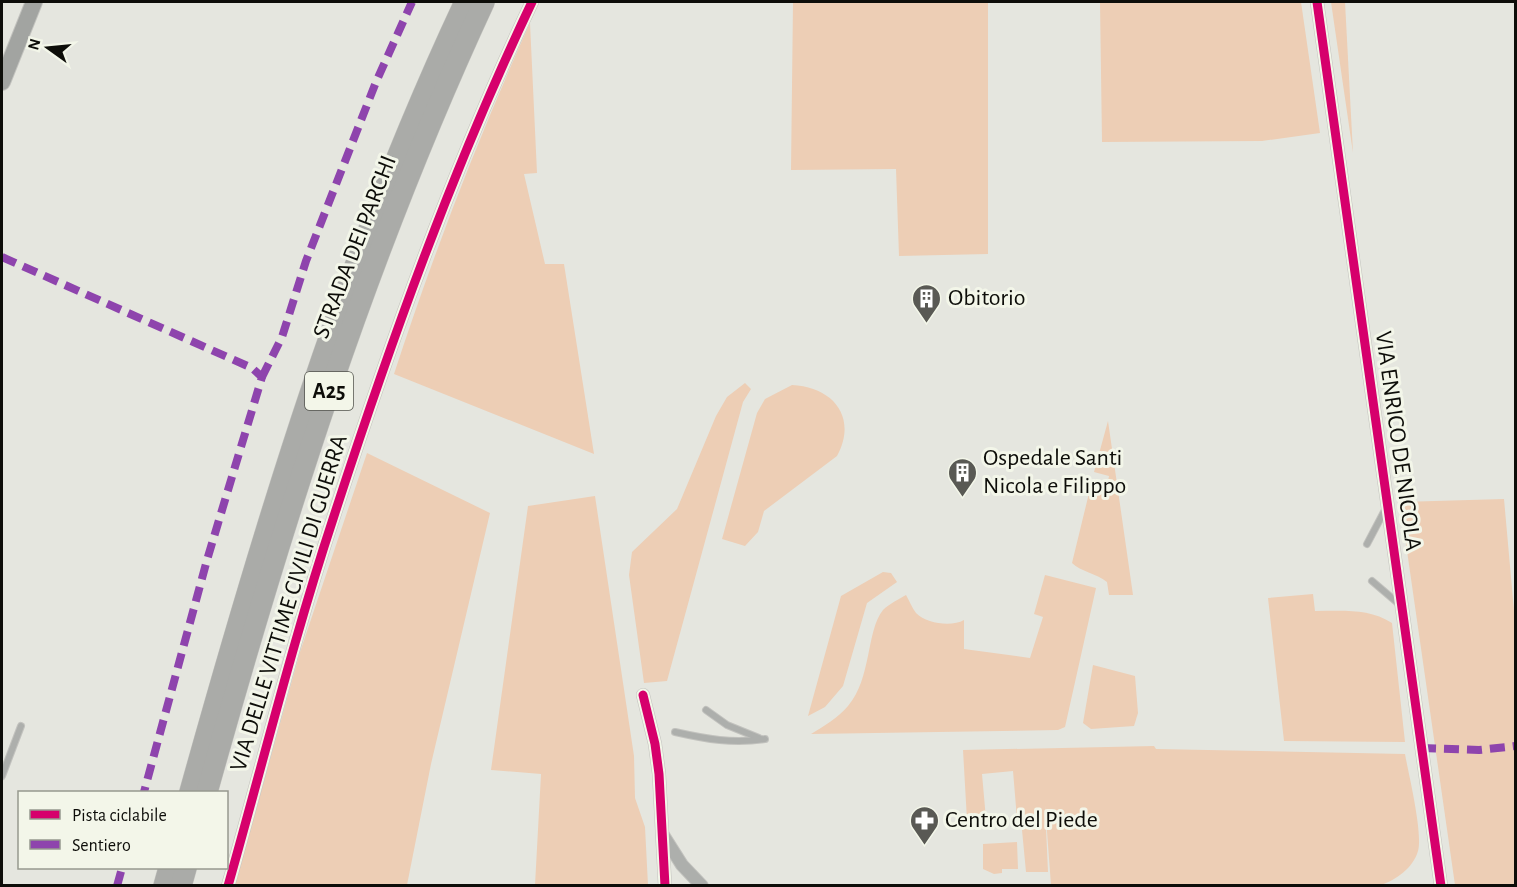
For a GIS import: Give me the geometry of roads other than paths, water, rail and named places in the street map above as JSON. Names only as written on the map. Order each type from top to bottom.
[{"type":"highway","name":"STRADA DEI PARCHI","points":[[190,791],[261,544],[322,358],[392,170],[465,2]]},
{"type":"highway","name":"STRADA DEI PARCHI","points":[[207,791],[268,581],[339,360],[396,207],[484,2]]},
{"type":"highway","points":[[164,885],[168,869]]},
{"type":"highway","points":[[182,885],[186,869]]},
{"type":"main road","points":[[2,82],[34,2]]},
{"type":"street","name":"VIA DELLE VITTIME CIVILI DI GUERRA","points":[[228,885],[333,519],[406,304],[501,67],[532,2]]},
{"type":"street","name":"VIA ENRICO DE NICOLA","points":[[1317,2],[1441,885]]},
{"type":"street","points":[[643,695],[655,744],[665,885]]},
{"type":"street","points":[[662,834],[682,865],[702,885]]},
{"type":"lane","points":[[1367,544],[1388,505]]},
{"type":"lane","points":[[1372,581],[1402,607]]},
{"type":"lane","points":[[675,732],[729,742],[765,740],[727,725],[706,710]]},
{"type":"lane","points":[[2,776],[21,726]]},
{"type":"place","name":"Obitorio","points":[[927,324]]},
{"type":"place","name":"Ospedale Santi Nicola e Filippo","points":[[962,498]]},
{"type":"place","name":"Centro del Piede","points":[[924,846]]}]
